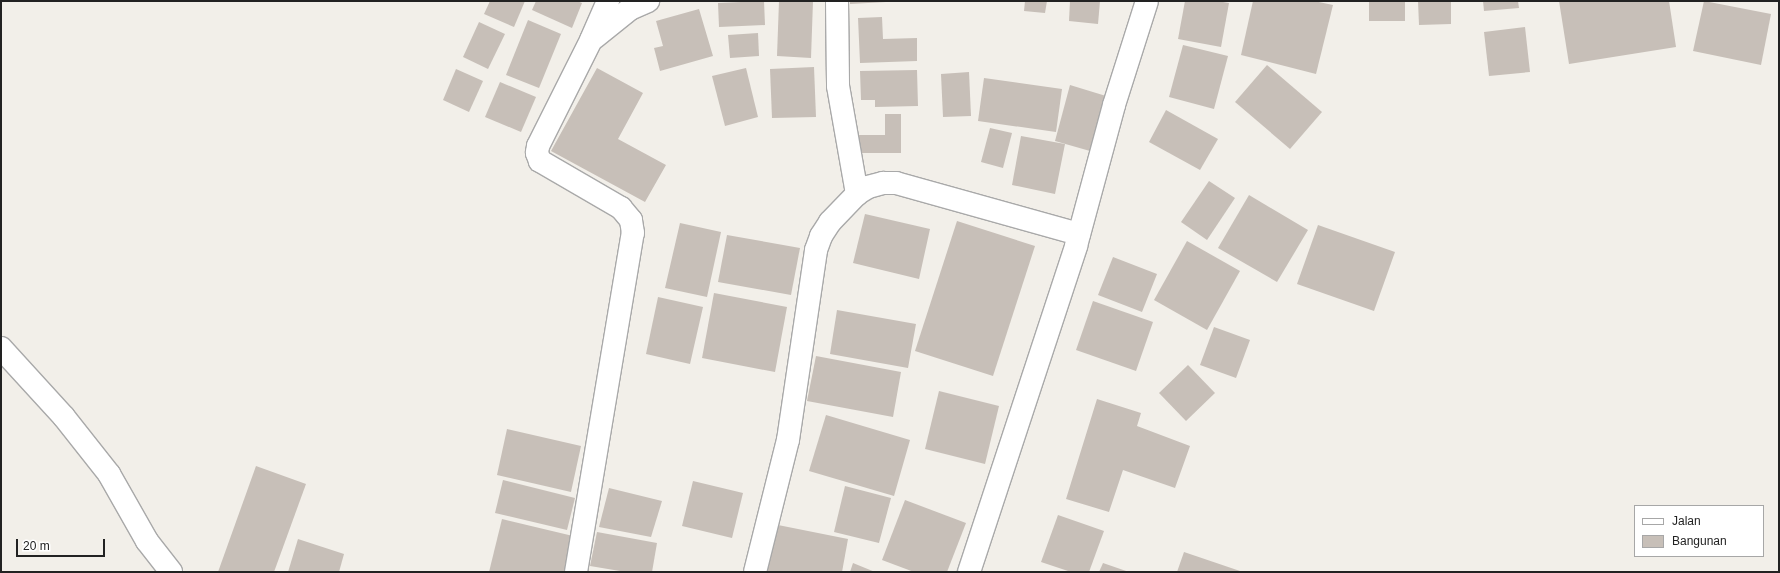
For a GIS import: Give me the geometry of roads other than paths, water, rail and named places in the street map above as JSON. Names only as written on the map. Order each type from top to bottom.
[{"type":"street","points":[[576,572],[633,233],[631,220],[621,208],[540,161],[537,153],[538,146],[591,40],[608,1]]},
{"type":"street","points":[[591,40],[630,9],[648,1]]},
{"type":"street","points":[[837,1],[838,86],[858,194]]},
{"type":"street","points":[[970,572],[1079,234],[1114,105],[1146,1]]},
{"type":"street","points":[[755,572],[788,440],[816,250],[821,236],[830,222],[858,194],[868,188],[883,183],[896,183],[1079,234]]},
{"type":"street","points":[[1,348],[64,417],[108,474],[148,542],[171,572]]}]
